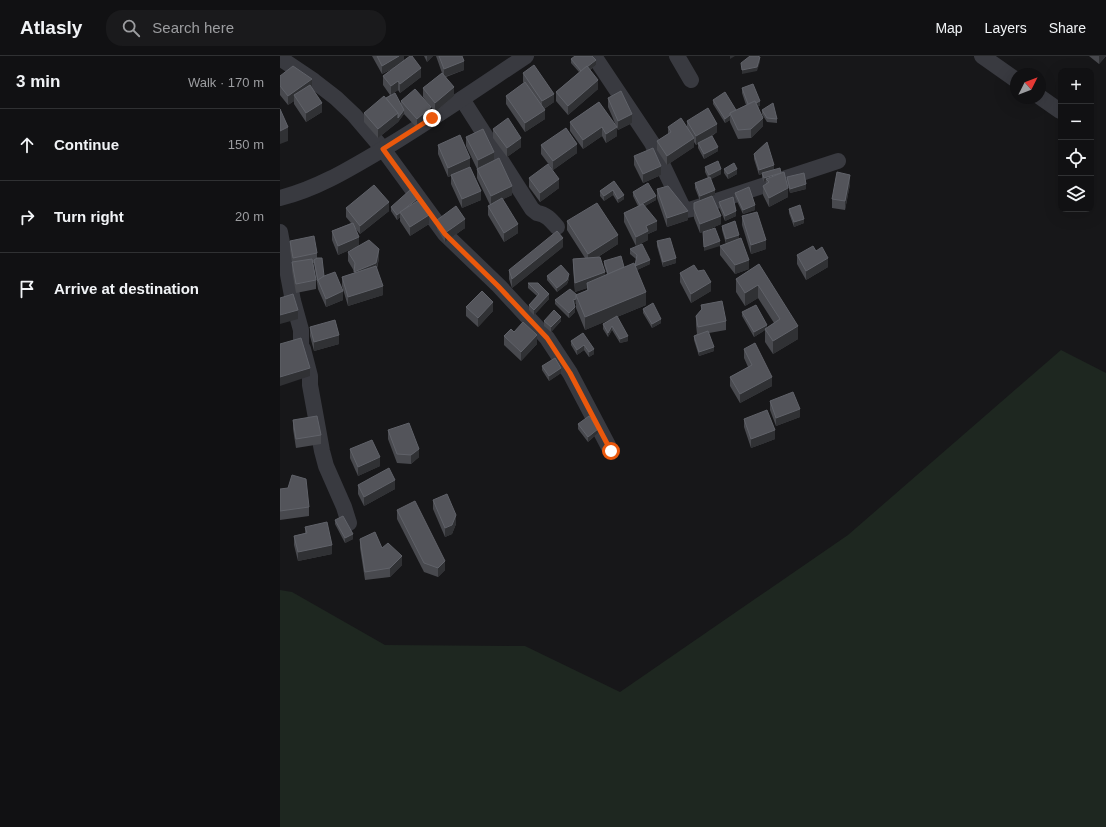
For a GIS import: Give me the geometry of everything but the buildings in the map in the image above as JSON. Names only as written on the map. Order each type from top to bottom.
[{"type":"street","points":[[280,198],[329,180],[383,149],[526,56]]},
{"type":"street","points":[[594,56],[645,131],[682,206],[687,210],[838,161]]},
{"type":"street","points":[[677,56],[691,80]]},
{"type":"street","points":[[982,56],[1010,76]]},
{"type":"street","points":[[280,58],[314,81],[336,98],[354,115],[383,149],[445,234],[498,286],[547,338],[570,373],[611,451]]},
{"type":"street","points":[[462,99],[532,209],[550,219],[557,227]]},
{"type":"street","points":[[1046,101],[1058,110]]},
{"type":"street","points":[[280,232],[293,301],[301,330],[294,340],[303,349],[310,376],[310,385],[322,451],[326,466],[344,507],[349,523]]},
{"type":"shaded area","points":[[1061,350],[1106,373],[1106,827],[280,827],[280,590],[292,592],[385,645],[525,646],[620,692],[848,535]]},
{"type":"route","points":[[432,118],[383,149],[445,234],[498,286],[547,338],[570,373],[611,451]]}]
